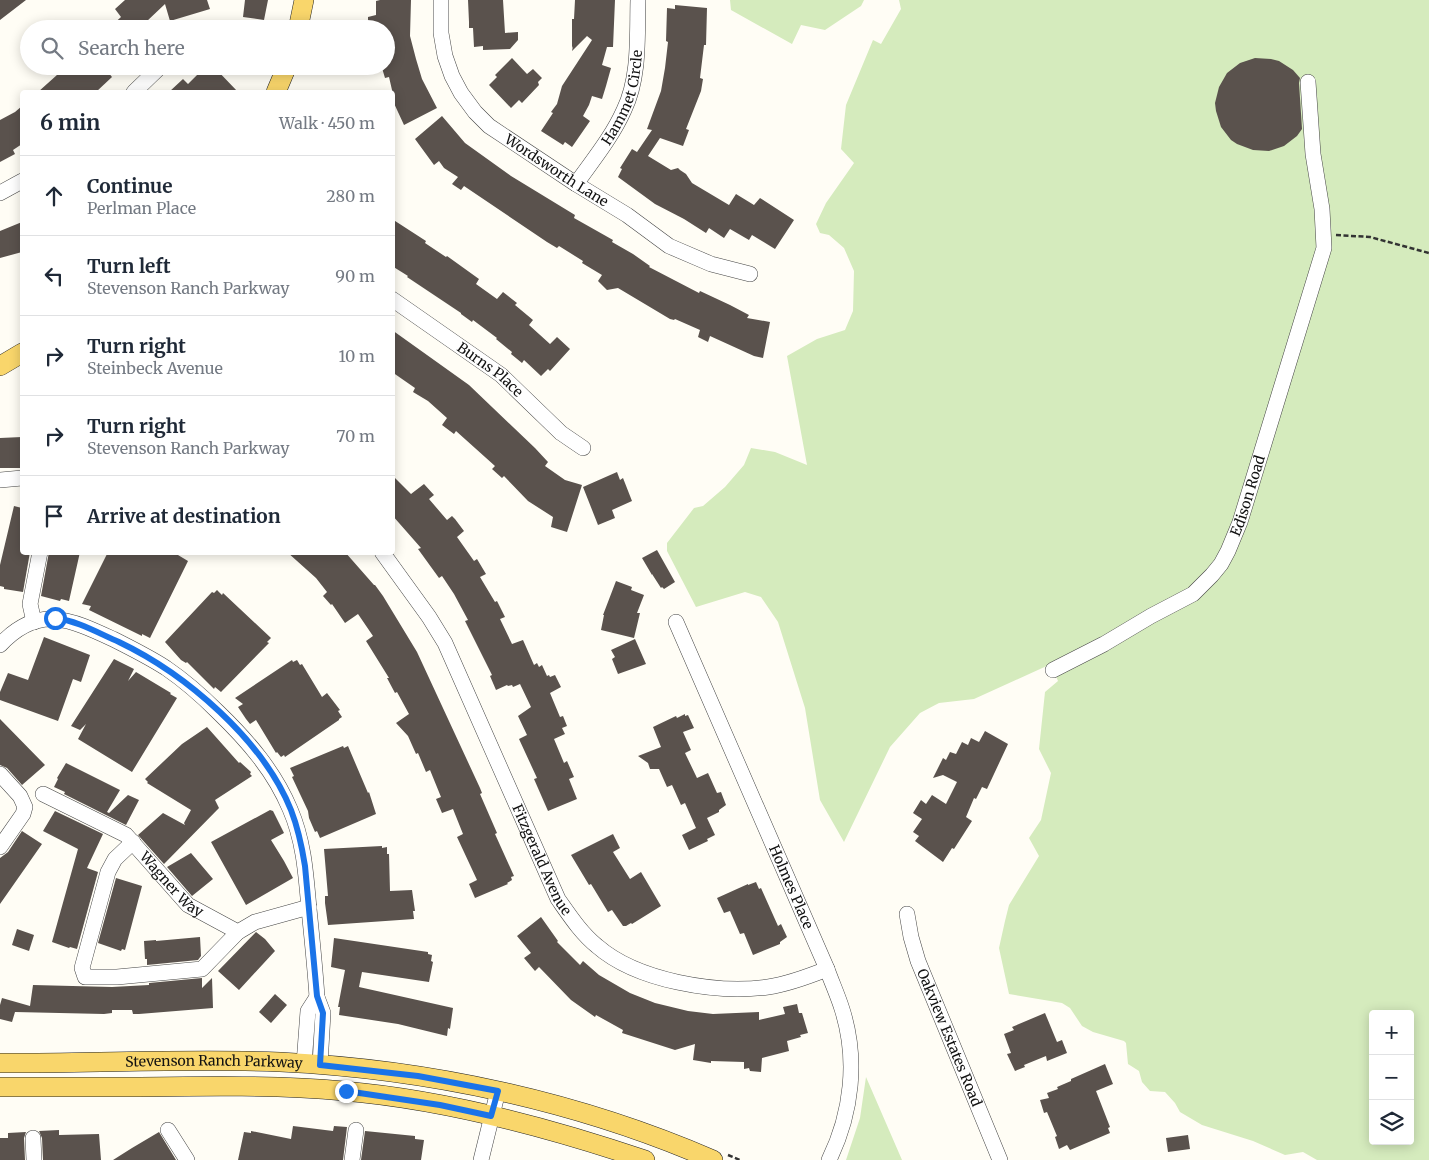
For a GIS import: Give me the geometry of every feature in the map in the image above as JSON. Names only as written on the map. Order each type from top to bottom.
[{"type":"main road","points":[[300,20],[304,0]]},
{"type":"main road","points":[[277,90],[283,75]]},
{"type":"main road","points":[[0,366],[20,354]]},
{"type":"main road","name":"Stevenson Ranch Parkway","points":[[0,1063],[186,1060],[312,1064],[418,1076],[498,1091],[620,1125],[713,1160]]},
{"type":"main road","name":"Stevenson Ranch Parkway","points":[[0,1087],[215,1086],[346,1091],[491,1116],[569,1135],[645,1160]]},
{"type":"street","name":"Wordsworth Lane","points":[[441,0],[441,33],[445,56],[452,76],[461,94],[489,126],[576,184],[627,215],[668,246],[711,264],[750,274]]},
{"type":"street","name":"Hammet Circle","points":[[576,184],[614,130],[625,109],[636,63],[638,0]]},
{"type":"street","points":[[136,90],[152,75]]},
{"type":"street","name":"Edison Road","points":[[1053,670],[1186,598],[1212,576],[1228,551],[1240,522],[1324,248],[1322,209],[1313,154],[1308,82]]},
{"type":"street","points":[[0,193],[20,182]]},
{"type":"street","name":"Burns Place","points":[[395,301],[501,375],[560,433],[583,448]]},
{"type":"street","points":[[0,480],[20,478]]},
{"type":"street","points":[[34,622],[30,604],[39,555]]},
{"type":"street","name":"Fitzgerald Avenue","points":[[384,555],[429,617],[445,643],[558,899],[576,925],[597,947],[621,962],[650,974],[678,983],[710,987],[740,989],[767,987],[800,980],[826,970]]},
{"type":"street","points":[[0,645],[21,626],[34,622],[47,619],[67,620],[80,624],[140,652],[181,679],[242,736],[266,765],[291,810],[303,851],[317,996],[323,1013],[312,1064]]},
{"type":"street","name":"Holmes Place","points":[[676,622],[842,1009],[847,1029],[852,1070],[847,1114],[829,1160]]},
{"type":"street","points":[[0,774],[20,796],[25,806],[23,814],[0,847]]},
{"type":"street","name":"Wagner Way","points":[[43,794],[118,830],[133,842],[188,905],[238,932]]},
{"type":"street","points":[[133,842],[115,859],[108,872],[82,968],[85,977],[117,977],[202,969],[238,932],[255,922],[309,907]]},
{"type":"street","name":"Oakview Estates Road","points":[[907,914],[918,961],[1000,1160]]},
{"type":"street","points":[[481,1160],[498,1091]]},
{"type":"street","points":[[168,1130],[187,1160]]},
{"type":"street","points":[[352,1160],[356,1130]]},
{"type":"street","points":[[33,1138],[34,1160]]},
{"type":"path","points":[[1324,234],[1370,237],[1429,253]]},
{"type":"green space","points":[[730,0],[864,0],[861,6],[825,30],[801,25],[792,44],[731,10]]},
{"type":"green space","points":[[899,0],[1429,0],[1429,1160],[1317,1160],[1303,1152],[1285,1155],[1253,1141],[1202,1125],[1180,1112],[1165,1092],[1150,1091],[1142,1082],[1139,1071],[1128,1064],[1126,1043],[1124,1041],[1093,1032],[1082,1026],[1070,1008],[1062,1003],[1009,994],[999,948],[1009,905],[1039,856],[1029,838],[1041,820],[1051,773],[1039,749],[1045,692],[1058,681],[1051,664],[974,699],[939,703],[920,713],[890,747],[844,842],[820,800],[805,708],[778,622],[761,597],[745,592],[696,607],[667,551],[667,543],[694,508],[703,506],[725,487],[744,465],[751,448],[775,452],[807,465],[787,356],[817,339],[845,330],[853,311],[854,271],[844,248],[829,235],[820,233],[816,224],[826,203],[854,163],[841,149],[846,105],[873,40],[881,44],[901,9]]},
{"type":"green space","points":[[866,1077],[902,1160],[846,1160],[860,1118]]},
{"type":"building","points":[[0,0],[26,0],[0,20]]},
{"type":"building","points":[[125,0],[207,0],[210,9],[170,20],[165,4],[148,20],[118,20],[121,17],[115,9]]},
{"type":"building","points":[[245,0],[268,0],[264,20],[243,17]]},
{"type":"building","points":[[411,0],[410,36],[422,79],[437,108],[404,125],[395,106],[395,90],[392,90],[389,77],[385,78],[384,75],[395,75],[395,20],[368,20],[368,17],[376,15],[376,1]]},
{"type":"building","points":[[468,0],[503,0],[505,33],[518,32],[518,40],[510,49],[483,50],[483,46],[474,47],[473,28],[469,28]]},
{"type":"building","points":[[575,0],[615,0],[613,47],[607,47],[602,65],[611,68],[606,86],[602,99],[592,96],[583,116],[590,121],[572,147],[565,142],[563,145],[541,131],[553,113],[551,112],[557,104],[562,86],[592,40],[587,36],[572,51],[572,19],[574,19]]},
{"type":"building","points":[[675,5],[707,8],[706,45],[704,45],[700,78],[703,79],[701,91],[686,129],[689,130],[683,146],[660,138],[648,156],[671,170],[678,168],[686,174],[692,183],[729,205],[736,194],[754,205],[760,198],[794,220],[775,249],[752,235],[749,240],[730,229],[724,238],[709,228],[706,233],[655,204],[618,177],[622,169],[620,168],[632,149],[637,152],[652,130],[647,129],[661,91],[665,68],[668,42],[666,41],[667,8],[675,9]]},
{"type":"building","points":[[512,58],[527,74],[533,69],[542,78],[538,82],[539,85],[522,103],[519,100],[511,108],[489,85],[497,77],[495,75]]},
{"type":"building","points":[[1255,58],[1279,61],[1293,70],[1300,78],[1302,129],[1297,136],[1284,146],[1269,151],[1253,150],[1231,140],[1221,127],[1216,111],[1215,103],[1219,87],[1227,73],[1240,63]]},
{"type":"building","points":[[57,75],[110,75],[112,77],[98,90],[40,90]]},
{"type":"building","points":[[197,75],[222,75],[236,90],[171,90],[183,79],[188,84]]},
{"type":"building","points":[[20,108],[20,145],[13,150],[15,154],[0,162],[0,120]]},
{"type":"building","points":[[442,116],[465,143],[511,176],[575,215],[574,218],[613,240],[612,242],[633,254],[649,267],[699,293],[700,291],[730,305],[749,315],[747,318],[770,322],[763,358],[754,356],[710,336],[708,342],[698,337],[700,330],[675,319],[670,319],[618,288],[607,290],[598,281],[602,275],[582,263],[583,261],[559,246],[557,248],[547,242],[464,186],[461,190],[452,184],[458,177],[444,168],[439,161],[434,165],[415,139]]},
{"type":"building","points":[[395,221],[479,279],[476,284],[497,299],[503,292],[517,303],[515,305],[533,320],[529,325],[550,344],[557,337],[570,349],[550,371],[548,369],[541,376],[524,360],[522,363],[511,354],[512,352],[497,338],[395,268]]},
{"type":"building","points":[[20,223],[20,253],[0,258],[0,231]]},
{"type":"building","points":[[395,332],[469,385],[535,448],[548,462],[545,466],[565,480],[582,485],[567,532],[551,527],[553,517],[528,501],[504,476],[502,478],[492,469],[495,466],[456,431],[454,434],[442,425],[447,418],[428,401],[413,392],[415,388],[395,374]]},
{"type":"building","points":[[20,437],[20,468],[0,468],[0,438]]},
{"type":"building","points":[[617,472],[620,480],[623,478],[632,501],[612,510],[615,518],[598,525],[583,487]]},
{"type":"building","points":[[395,478],[411,494],[424,484],[434,495],[429,499],[447,520],[452,516],[455,519],[464,531],[457,537],[474,561],[477,559],[486,574],[480,577],[495,602],[497,601],[505,617],[500,619],[512,644],[523,640],[534,665],[537,663],[539,667],[542,665],[547,676],[555,675],[561,687],[550,693],[560,717],[563,716],[567,726],[562,728],[565,734],[554,739],[564,763],[567,761],[574,777],[569,779],[577,799],[548,811],[534,779],[537,778],[519,739],[527,735],[518,716],[531,707],[520,684],[513,687],[512,685],[507,685],[496,690],[490,676],[492,675],[465,621],[468,620],[442,576],[439,578],[418,549],[421,548],[395,518]]},
{"type":"building","points":[[14,506],[20,508],[20,555],[29,555],[23,592],[4,589],[4,587],[0,586],[0,565]]},
{"type":"building","points":[[657,550],[675,582],[664,589],[661,588],[642,558]]},
{"type":"building","points":[[48,555],[79,555],[69,601],[61,599],[60,601],[41,596]]},
{"type":"building","points":[[106,555],[178,555],[188,561],[150,638],[142,634],[142,636],[89,610],[91,606],[82,604]]},
{"type":"building","points":[[290,555],[348,555],[383,596],[417,652],[480,788],[482,793],[480,794],[497,833],[495,834],[514,876],[511,877],[512,880],[508,884],[475,898],[469,884],[477,880],[457,837],[463,834],[453,809],[442,813],[436,799],[441,797],[430,770],[426,772],[408,736],[396,723],[409,714],[366,641],[373,636],[358,614],[345,623],[332,604],[323,596],[327,592],[316,578]]},
{"type":"building","points":[[616,581],[632,587],[631,590],[644,595],[637,613],[640,613],[634,638],[601,630],[603,615]]},
{"type":"building","points":[[217,590],[222,595],[223,593],[271,638],[267,642],[269,643],[221,692],[215,687],[214,689],[187,662],[181,660],[165,642],[212,592],[214,593]]},
{"type":"building","points":[[44,637],[90,655],[81,682],[73,679],[58,721],[0,700],[0,692],[8,673],[28,680]]},
{"type":"building","points":[[635,639],[646,664],[618,674],[612,659],[615,657],[611,650]]},
{"type":"building","points":[[114,659],[134,669],[128,681],[136,672],[177,698],[132,772],[78,739],[86,724],[80,730],[71,726]]},
{"type":"building","points":[[292,660],[293,662],[297,660],[300,665],[302,664],[322,697],[327,693],[340,710],[338,711],[342,717],[285,757],[284,755],[281,757],[276,753],[256,720],[250,724],[246,719],[238,707],[243,704],[235,698]]},
{"type":"building","points":[[685,714],[685,716],[688,715],[694,728],[683,732],[691,750],[685,753],[697,778],[708,773],[717,793],[721,792],[726,805],[719,812],[707,818],[715,835],[707,839],[708,841],[689,850],[682,835],[696,828],[685,803],[681,805],[672,785],[667,787],[659,769],[650,769],[648,763],[638,756],[661,747],[653,727],[676,716],[677,718]]},
{"type":"building","points":[[0,719],[45,765],[22,785],[7,768],[0,765]]},
{"type":"building","points":[[207,727],[239,763],[251,772],[252,776],[215,800],[219,808],[164,864],[138,835],[163,813],[185,825],[184,823],[191,810],[147,783],[145,779],[182,744]]},
{"type":"building","points":[[985,731],[1008,744],[987,789],[982,787],[976,799],[974,798],[966,817],[972,821],[943,862],[915,841],[919,836],[913,832],[922,819],[913,813],[921,800],[926,804],[932,795],[946,804],[957,782],[943,775],[933,778],[943,758],[946,760],[950,752],[956,754],[962,742],[968,745],[971,738],[979,742]]},
{"type":"building","points":[[343,746],[344,748],[348,746],[369,792],[376,814],[320,838],[309,818],[308,811],[292,777],[294,776],[290,768]]},
{"type":"building","points":[[66,763],[120,790],[107,812],[109,813],[128,795],[139,800],[126,825],[64,794],[65,792],[54,787]]},
{"type":"building","points":[[270,810],[273,811],[284,833],[271,840],[293,878],[246,905],[211,842]]},
{"type":"building","points":[[55,811],[103,834],[87,868],[98,872],[77,949],[52,942],[78,849],[43,831]]},
{"type":"building","points":[[22,831],[42,844],[0,904],[0,858],[8,852]]},
{"type":"building","points":[[613,834],[620,848],[613,852],[630,879],[641,872],[661,906],[626,926],[623,926],[612,910],[608,912],[571,855]]},
{"type":"building","points":[[382,846],[382,848],[387,847],[387,854],[389,854],[390,891],[412,890],[415,911],[413,911],[414,919],[328,925],[325,903],[325,896],[328,896],[324,849]]},
{"type":"building","points":[[191,853],[213,879],[192,896],[167,867]]},
{"type":"building","points":[[116,878],[142,886],[125,950],[122,949],[121,951],[98,943]]},
{"type":"building","points":[[756,882],[759,889],[761,888],[778,926],[781,924],[787,937],[780,944],[753,955],[744,933],[740,934],[730,911],[724,913],[717,898]]},
{"type":"building","points":[[541,917],[557,942],[580,965],[583,961],[599,975],[630,993],[655,1003],[688,1011],[713,1014],[759,1012],[759,1020],[785,1014],[783,1007],[797,1004],[808,1033],[787,1041],[789,1051],[762,1058],[761,1072],[750,1071],[749,1068],[744,1069],[744,1062],[711,1061],[711,1063],[693,1060],[695,1044],[675,1050],[622,1033],[623,1030],[596,1015],[595,1017],[571,1000],[539,967],[535,971],[524,958],[531,953],[517,936]]},
{"type":"building","points":[[17,929],[34,935],[29,951],[12,945]]},
{"type":"building","points":[[256,932],[275,951],[239,990],[218,971]]},
{"type":"building","points":[[200,937],[201,956],[198,960],[147,965],[144,941]]},
{"type":"building","points":[[334,938],[428,952],[428,954],[432,955],[431,961],[433,962],[429,982],[362,972],[359,987],[453,1008],[447,1036],[398,1024],[339,1015],[340,1007],[338,1007],[345,970],[331,967]]},
{"type":"building","points":[[202,978],[202,988],[212,978],[213,1008],[139,1014],[133,1014],[132,1010],[112,1010],[112,1013],[104,1014],[15,1012],[12,1022],[0,1019],[2,998],[30,1006],[33,985],[112,987],[149,985],[149,983]]},
{"type":"building","points":[[275,994],[287,1005],[271,1023],[259,1012]]},
{"type":"building","points":[[1045,1013],[1057,1042],[1062,1040],[1067,1053],[1047,1061],[1046,1056],[1015,1071],[1007,1054],[1011,1053],[1004,1034],[1014,1030],[1012,1027]]},
{"type":"building","points":[[1105,1064],[1113,1084],[1096,1091],[1110,1127],[1108,1128],[1110,1133],[1070,1150],[1067,1145],[1059,1149],[1055,1137],[1057,1136],[1047,1112],[1044,1113],[1040,1100],[1049,1098],[1047,1093],[1058,1089],[1057,1087],[1071,1081],[1071,1079]]},
{"type":"building","points":[[293,1126],[333,1131],[334,1126],[347,1127],[343,1160],[238,1160],[244,1132],[251,1133],[251,1131],[291,1139]]},
{"type":"building","points":[[59,1130],[59,1135],[99,1134],[101,1160],[43,1160],[42,1138],[39,1131]]},
{"type":"building","points":[[365,1131],[415,1136],[415,1139],[424,1140],[421,1160],[361,1160]]},
{"type":"building","points":[[26,1132],[24,1138],[25,1160],[0,1160],[0,1138],[8,1138],[8,1133]]},
{"type":"building","points":[[159,1132],[176,1160],[113,1160],[132,1148]]},
{"type":"building","points":[[1188,1135],[1190,1149],[1168,1152],[1166,1138]]},
{"type":"route","points":[[55,618],[80,624],[140,652],[181,679],[194,689],[242,736],[262,759],[274,778],[291,810],[305,866],[317,996],[323,1013],[320,1065],[418,1076],[498,1091],[491,1116],[440,1105],[346,1091]]}]
